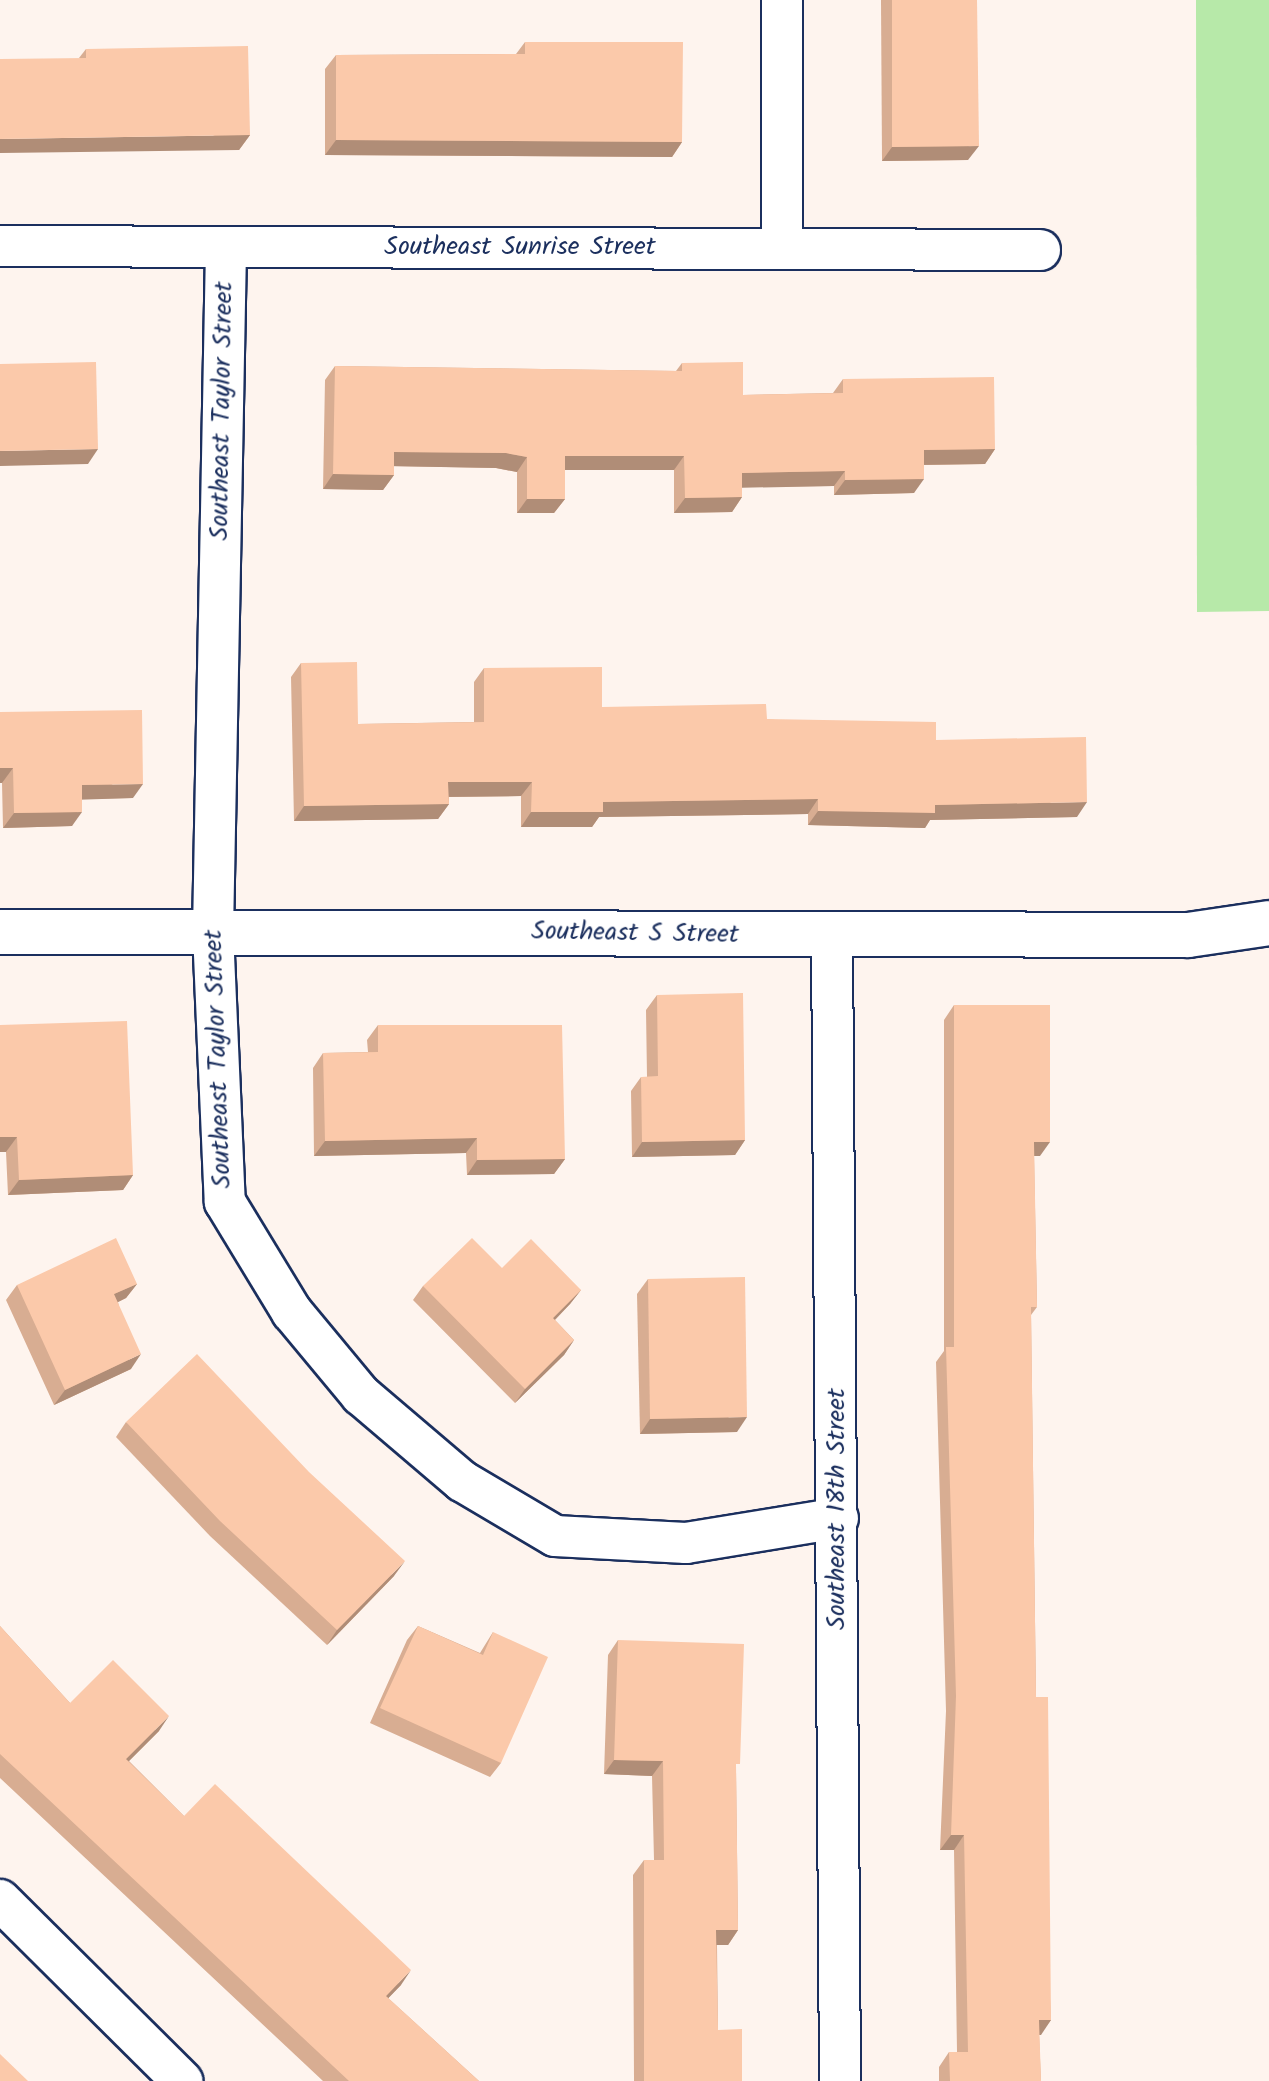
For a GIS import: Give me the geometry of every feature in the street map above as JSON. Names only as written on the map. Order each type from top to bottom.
[{"type":"street","points":[[782,0],[782,248]]},
{"type":"street","name":"Southeast Sunrise Street","points":[[0,246],[1040,250]]},
{"type":"street","name":"Southeast Taylor Street","points":[[226,249],[213,932],[225,1202],[292,1312],[361,1395],[462,1481],[555,1536],[686,1543],[838,1518]]},
{"type":"street","name":"Southeast S Street","points":[[0,932],[1188,935],[1269,923]]},
{"type":"street","name":"Southeast 18th Street","points":[[832,936],[840,2081]]},
{"type":"street","points":[[0,1900],[182,2081]]},
{"type":"green space","points":[[1196,0],[1269,0],[1269,611],[1197,612]]},
{"type":"building","points":[[892,0],[977,0],[979,146],[892,147]]},
{"type":"building","points":[[525,42],[683,42],[682,142],[336,140],[336,55],[525,54]]},
{"type":"building","points":[[248,46],[250,135],[0,139],[0,59],[86,58],[86,49]]},
{"type":"building","points":[[96,362],[98,449],[0,451],[0,364]]},
{"type":"building","points":[[743,362],[743,395],[843,393],[843,379],[994,377],[995,449],[924,450],[924,479],[845,480],[845,471],[742,473],[742,497],[685,498],[684,456],[565,456],[565,499],[527,499],[527,457],[506,453],[394,452],[394,475],[333,474],[335,366],[682,371],[682,363]]},
{"type":"building","points":[[357,662],[358,724],[484,722],[484,668],[602,667],[602,707],[766,704],[767,719],[936,722],[936,740],[1086,737],[1087,802],[935,805],[935,813],[818,811],[818,799],[603,802],[603,812],[531,812],[532,782],[448,782],[449,804],[304,806],[301,663]]},
{"type":"building","points":[[142,710],[143,784],[82,785],[82,812],[14,813],[13,768],[0,768],[0,712]]},
{"type":"building","points":[[743,993],[745,1140],[642,1142],[641,1077],[658,1076],[657,995]]},
{"type":"building","points":[[954,1005],[1050,1005],[1050,1142],[1034,1142],[1037,1307],[1031,1307],[1036,1697],[1048,1697],[1051,2020],[1039,2020],[1041,2081],[950,2081],[949,2052],[968,2052],[964,1835],[951,1835],[956,1696],[946,1347],[954,1347]]},
{"type":"building","points":[[127,1021],[133,1175],[19,1180],[17,1137],[0,1137],[0,1025]]},
{"type":"building","points":[[378,1025],[562,1025],[565,1159],[477,1160],[477,1138],[325,1141],[323,1053],[378,1052]]},
{"type":"building","points":[[116,1238],[137,1284],[114,1294],[141,1354],[65,1390],[17,1285]]},
{"type":"building","points":[[472,1238],[502,1268],[531,1239],[581,1290],[553,1318],[574,1340],[525,1389],[423,1286]]},
{"type":"building","points":[[745,1277],[747,1417],[650,1419],[648,1279]]},
{"type":"building","points":[[197,1354],[309,1472],[405,1561],[337,1630],[220,1521],[126,1422]]},
{"type":"building","points":[[0,1626],[70,1703],[113,1660],[169,1716],[126,1759],[184,1816],[215,1784],[411,1970],[386,1996],[479,2081],[349,2081],[0,1754]]},
{"type":"building","points":[[418,1626],[483,1655],[493,1632],[548,1657],[501,1763],[380,1708]]},
{"type":"building","points":[[618,1640],[744,1644],[740,1764],[736,1764],[738,1930],[716,1930],[718,2030],[742,2029],[742,2081],[644,2081],[644,1860],[664,1860],[663,1761],[614,1760]]},
{"type":"building","points":[[0,2054],[28,2081],[0,2081]]}]
